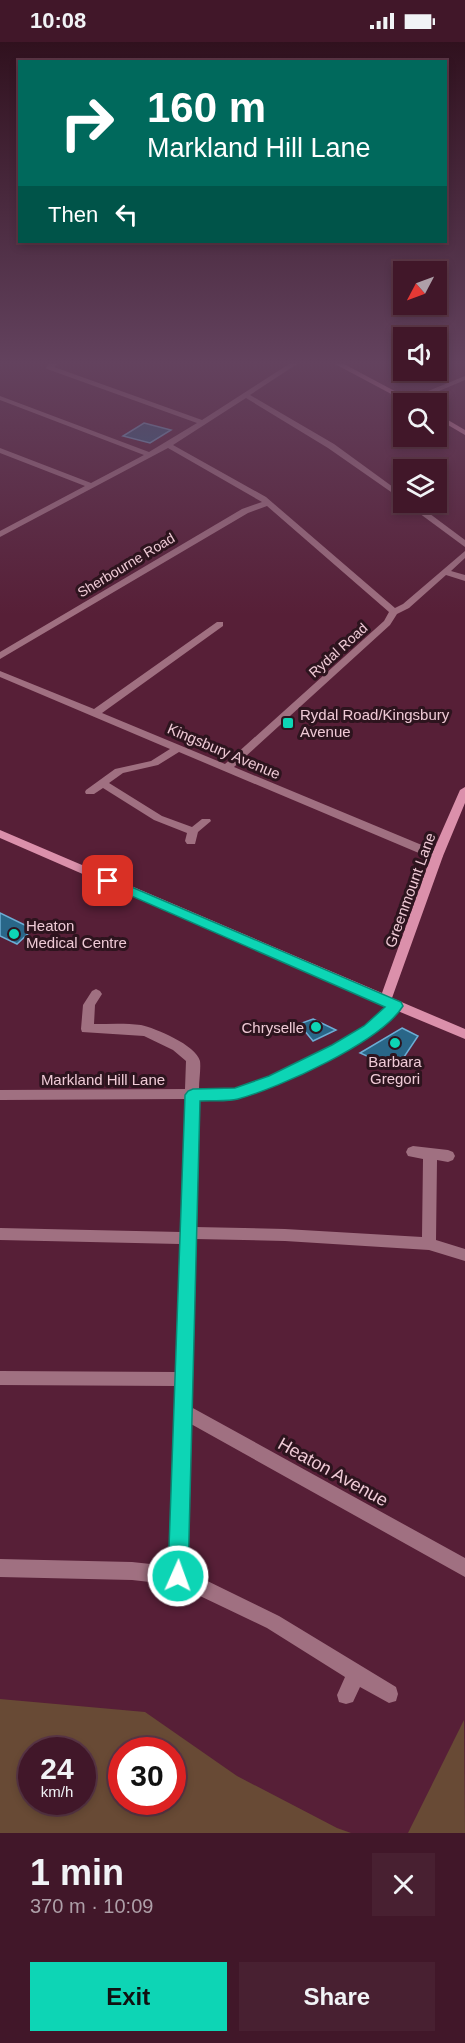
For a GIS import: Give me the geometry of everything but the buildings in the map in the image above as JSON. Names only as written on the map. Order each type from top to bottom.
[{"type":"street","points":[[131,448],[151,455]]},
{"type":"street","points":[[0,534],[164,448]]},
{"type":"street","points":[[172,448],[268,503],[394,612]]},
{"type":"street","points":[[333,448],[393,491]]},
{"type":"street","points":[[0,450],[92,486]]},
{"type":"street","name":"Sherbourne Road","points":[[0,656],[245,511],[268,503]]},
{"type":"street","points":[[423,513],[465,544]]},
{"type":"street","name":"Rydal Road","points":[[227,768],[387,623],[394,612],[406,606],[465,554]]},
{"type":"street","points":[[445,572],[465,578]]},
{"type":"street","points":[[95,713],[220,624]]},
{"type":"street","name":"Kingsbury Avenue","points":[[0,674],[437,856]]},
{"type":"street","points":[[90,792],[119,771],[154,763],[178,748]]},
{"type":"street","points":[[102,783],[192,836],[206,821]]},
{"type":"street","name":"Greenmount Lane","points":[[391,1004],[437,856],[465,790]]},
{"type":"street","points":[[0,834],[465,1034]]},
{"type":"street","points":[[96,994],[89,1005],[87,1029],[144,1031],[189,1052],[194,1068],[178,1576]]},
{"type":"street","name":"Markland Hill Lane","points":[[0,1095],[235,1094],[275,1080],[337,1049],[369,1030],[391,1004]]},
{"type":"street","points":[[413,1152],[448,1156]]},
{"type":"street","points":[[429,1244],[430,1154]]},
{"type":"street","points":[[0,1234],[285,1235],[429,1244],[465,1255]]},
{"type":"street","points":[[0,1378],[184,1379]]},
{"type":"street","name":"Heaton Avenue","points":[[183,1411],[465,1568]]},
{"type":"street","points":[[0,1568],[132,1571],[178,1576],[273,1622],[389,1694]]},
{"type":"street","points":[[346,1695],[357,1674]]},
{"type":"shaded area","points":[[0,1699],[145,1712],[181,1737],[108,1737],[108,1815],[186,1815],[186,1741],[237,1776],[351,1833],[0,1833]]},
{"type":"shaded area","points":[[464,1720],[465,1833],[408,1833]]},
{"type":"place","name":"Rydal Road/Kingsbury Avenue","points":[[288,723]]},
{"type":"place","name":"Heaton Medical Centre","points":[[14,934]]},
{"type":"place","name":"Chryselle","points":[[316,1027]]},
{"type":"place","name":"Barbara Gregori","points":[[395,1043]]},
{"type":"route","points":[[108,881],[396,1006],[369,1030],[275,1080],[235,1094],[193,1095],[178,1576]]}]
